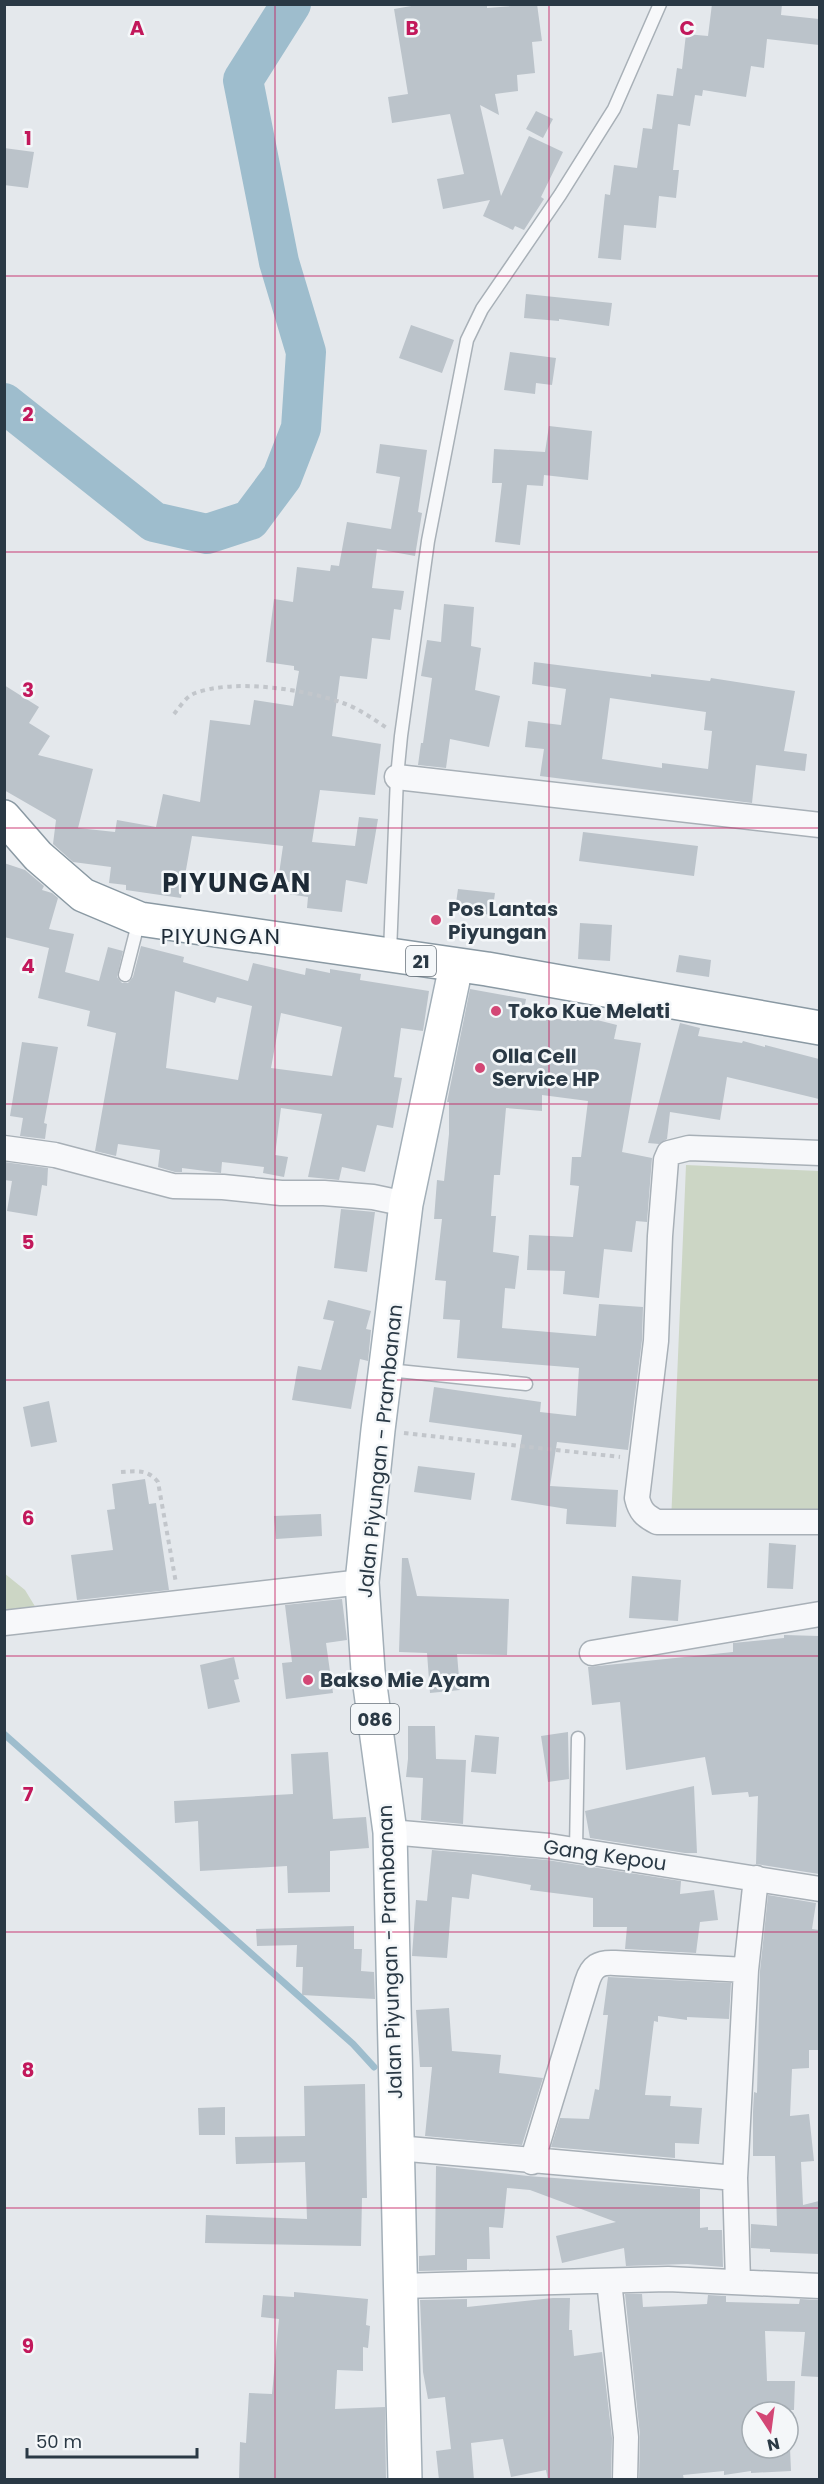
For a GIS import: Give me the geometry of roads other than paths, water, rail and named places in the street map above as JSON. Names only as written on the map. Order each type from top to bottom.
[{"type":"main road","name":"21","points":[[4,817],[38,856],[83,895],[140,919],[456,966],[819,1028]]},
{"type":"main road","name":"21","points":[[4,838],[38,856]]},
{"type":"main road","name":"Jalan Piyungan - Prambanan","points":[[405,2480],[390,1832],[368,1671],[362,1582],[406,1203],[456,966]]},
{"type":"street","points":[[397,777],[819,825]]},
{"type":"street","points":[[4,1148],[55,1155],[173,1186],[334,1194],[373,1197],[406,1203]]},
{"type":"street","points":[[819,1153],[689,1148],[669,1154],[666,1160],[660,1236],[656,1341],[637,1498],[639,1508],[645,1516],[657,1522],[819,1522]]},
{"type":"street","points":[[4,1623],[362,1582]]},
{"type":"street","points":[[592,1653],[819,1614]]},
{"type":"street","name":"Gang Kepou","points":[[390,1832],[576,1850],[819,1888]]},
{"type":"street","points":[[738,2282],[735,2178],[746,1970],[756,1878]]},
{"type":"street","points":[[532,2162],[586,1982],[597,1965],[615,1963],[746,1970]]},
{"type":"street","points":[[397,2148],[532,2162],[735,2178]]},
{"type":"street","points":[[400,2286],[668,2279],[819,2286]]},
{"type":"street","points":[[609,2281],[626,2437],[625,2480]]},
{"type":"lane","points":[[390,957],[400,736],[428,541],[467,340],[482,309],[560,195],[614,110],[660,4]]},
{"type":"lane","points":[[125,975],[140,919]]},
{"type":"lane","points":[[387,1370],[526,1384]]},
{"type":"lane","points":[[576,1850],[578,1737]]},
{"type":"waterway","points":[[4,403],[154,522],[207,534],[250,520],[282,477],[301,428],[306,352],[279,262],[243,80],[291,4]]},
{"type":"waterway","points":[[4,1734],[353,2044],[374,2067]]},
{"type":"place","name":"Pos Lantas Piyungan","points":[[436,920]]},
{"type":"place","name":"Toko Kue Melati","points":[[496,1011]]},
{"type":"place","name":"Olla Cell Service HP","points":[[480,1068]]},
{"type":"place","name":"Bakso Mie Ayam","points":[[308,1680]]},
{"type":"district","name":"PIYUNGAN","points":[[237,883]]},
{"type":"district","name":"PIYUNGAN","points":[[221,936]]}]
